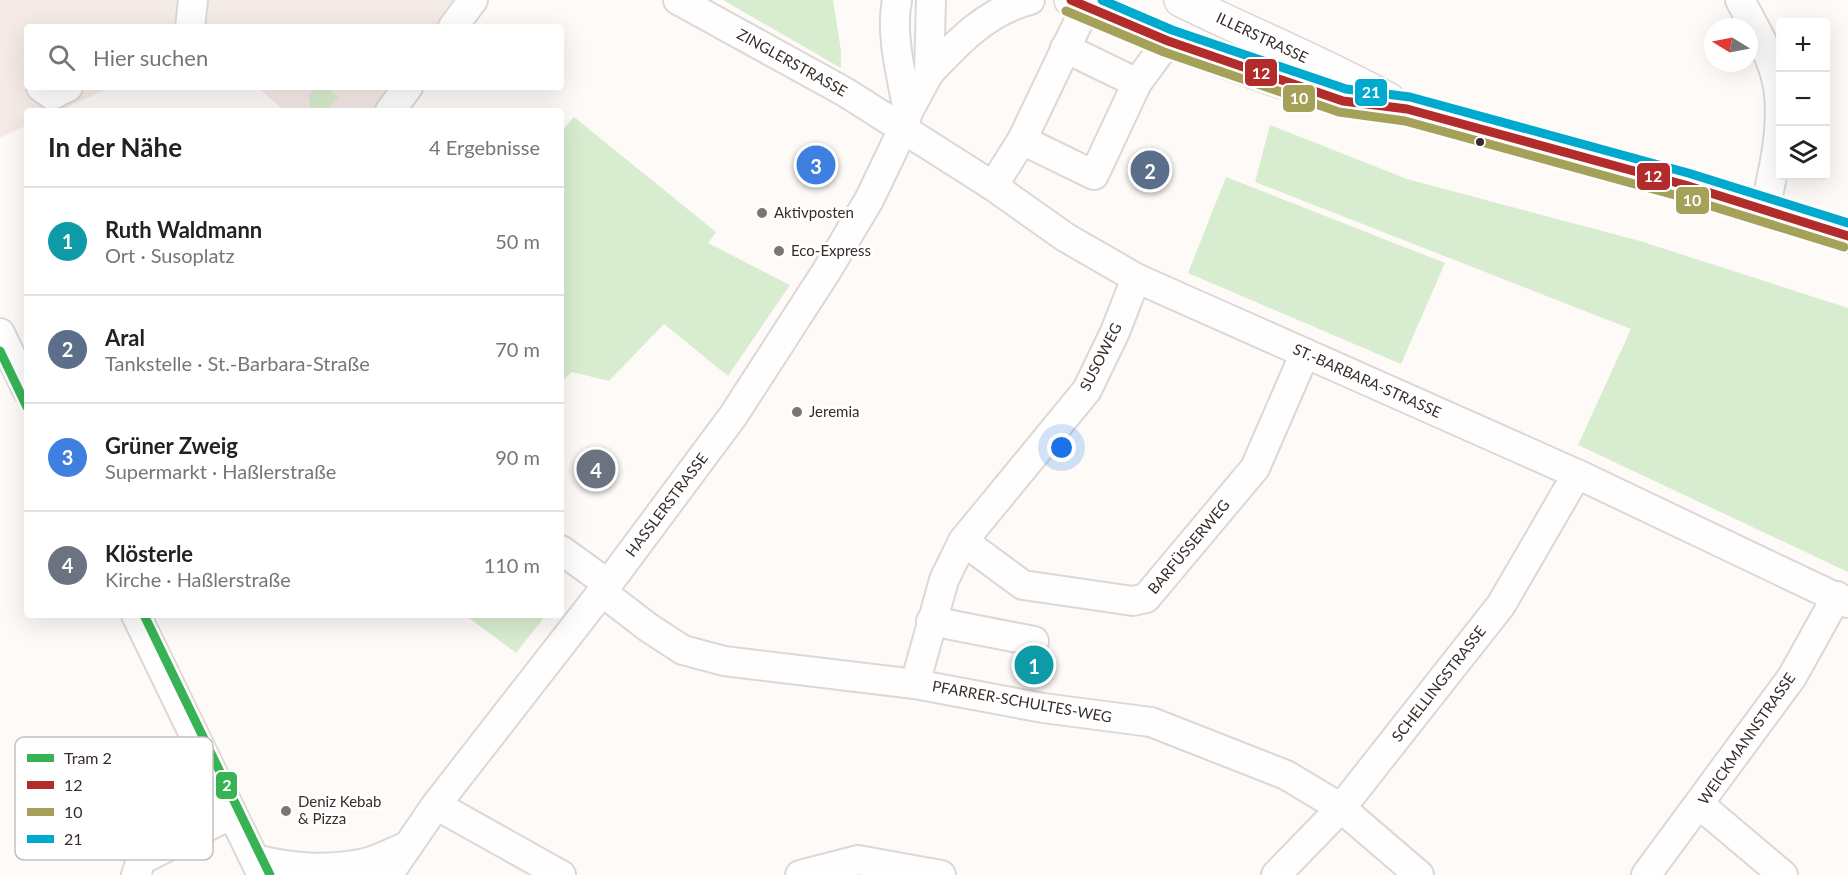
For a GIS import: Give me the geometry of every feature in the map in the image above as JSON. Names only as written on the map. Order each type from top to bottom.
[{"type":"main road","name":"ILLERSTRASSE","points":[[1181,0],[1275,46],[1349,78],[1407,109]]},
{"type":"main road","name":"ILLERSTRASSE","points":[[1078,3],[1168,41],[1271,78],[1343,100],[1407,109],[1685,184],[1848,236]]},
{"type":"street","points":[[190,24],[193,0]]},
{"type":"street","points":[[455,24],[473,0]]},
{"type":"street","name":"ZINGLERSTRASSE","points":[[678,0],[845,92],[905,121]]},
{"type":"street","name":"HASSLERSTRASSE","points":[[388,875],[436,805],[605,588],[733,416],[820,282],[869,200],[929,73],[931,0]]},
{"type":"street","points":[[929,73],[961,39],[981,23],[1003,9],[1030,0]]},
{"type":"street","points":[[1740,0],[1764,45],[1779,92],[1779,130],[1765,209]]},
{"type":"street","points":[[993,186],[1022,140],[1065,48],[1078,3]]},
{"type":"street","points":[[893,5],[905,121]]},
{"type":"street","points":[[1022,140],[1094,175],[1137,83],[1168,41]]},
{"type":"street","points":[[1065,48],[1137,83]]},
{"type":"street","points":[[46,90],[52,94],[61,90]]},
{"type":"street","points":[[392,108],[406,90]]},
{"type":"street","name":"ST.-BARBARA-STRASSE","points":[[905,121],[1065,237],[1136,278],[1577,474],[1842,599]]},
{"type":"street","name":"SUSOWEG","points":[[915,684],[944,580],[963,541],[1087,390],[1115,332],[1136,278]]},
{"type":"street","points":[[0,333],[24,384]]},
{"type":"street","name":"BARFÜSSERWEG","points":[[963,541],[1023,585],[1133,601],[1146,598],[1255,468],[1305,352]]},
{"type":"street","name":"SCHELLINGSTRASSE","points":[[1276,875],[1341,808],[1501,605],[1577,474]]},
{"type":"street","name":"PFARRER-SCHULTES-WEG","points":[[564,553],[649,628],[683,650],[724,662],[915,684],[1043,708],[1151,722],[1286,775],[1341,808],[1419,875]]},
{"type":"street","name":"WEICKMANNSTRASSE","points":[[1646,875],[1700,805],[1792,677],[1842,599]]},
{"type":"street","points":[[137,618],[195,737]]},
{"type":"street","points":[[931,621],[1034,641]]},
{"type":"street","points":[[213,775],[256,870],[280,866],[320,867],[365,863],[408,846]]},
{"type":"street","points":[[436,805],[561,875]]},
{"type":"street","points":[[1700,805],[1783,875]]},
{"type":"street","points":[[213,824],[232,814]]},
{"type":"street","points":[[136,875],[141,860]]},
{"type":"street","points":[[800,875],[858,860],[941,875]]},
{"type":"shaded area","points":[[0,0],[461,0],[444,24],[24,24],[24,90],[105,90],[66,108],[24,108],[24,126],[0,138]]},
{"type":"shaded area","points":[[261,90],[398,90],[385,108],[281,108]]},
{"type":"green space","points":[[723,0],[833,0],[841,51],[841,68]]},
{"type":"green space","points":[[314,90],[330,90],[338,97],[329,108],[311,108],[309,96]]},
{"type":"green space","points":[[574,117],[716,232],[708,243],[790,285],[728,376],[664,324],[609,381],[572,372],[564,379],[564,129]]},
{"type":"green space","points":[[1270,125],[1407,179],[1640,241],[1848,308],[1848,572],[1578,445],[1631,329],[1255,182]]},
{"type":"green space","points":[[1226,177],[1445,263],[1401,364],[1188,273]]},
{"type":"green space","points":[[469,618],[544,618],[516,653]]},
{"type":"tram line","name":"2","points":[[0,351],[24,401]]},
{"type":"tram line","name":"2","points":[[145,618],[203,737]]},
{"type":"tram line","name":"2","points":[[213,757],[270,875]]},
{"type":"transit line","name":"12","points":[[1071,0],[1168,41],[1343,101],[1407,109],[1685,185],[1848,236]]},
{"type":"transit line","name":"21","points":[[1102,0],[1172,30],[1346,89],[1410,97],[1688,173],[1848,223]]},
{"type":"transit line","name":"10","points":[[1066,11],[1164,52],[1339,112],[1405,121],[1682,197],[1844,247]]},
{"type":"place","name":"Grüner Zweig","points":[[816,165]]},
{"type":"place","name":"Aral","points":[[1150,170]]},
{"type":"place","name":"Aktivposten","points":[[762,213]]},
{"type":"place","name":"Eco-Express","points":[[779,251]]},
{"type":"place","name":"Jeremia","points":[[797,412]]},
{"type":"place","name":"Klösterle","points":[[596,469]]},
{"type":"place","name":"Ruth Waldmann","points":[[1034,665]]},
{"type":"place","name":"Deniz Kebab & Pizza","points":[[286,811]]}]
